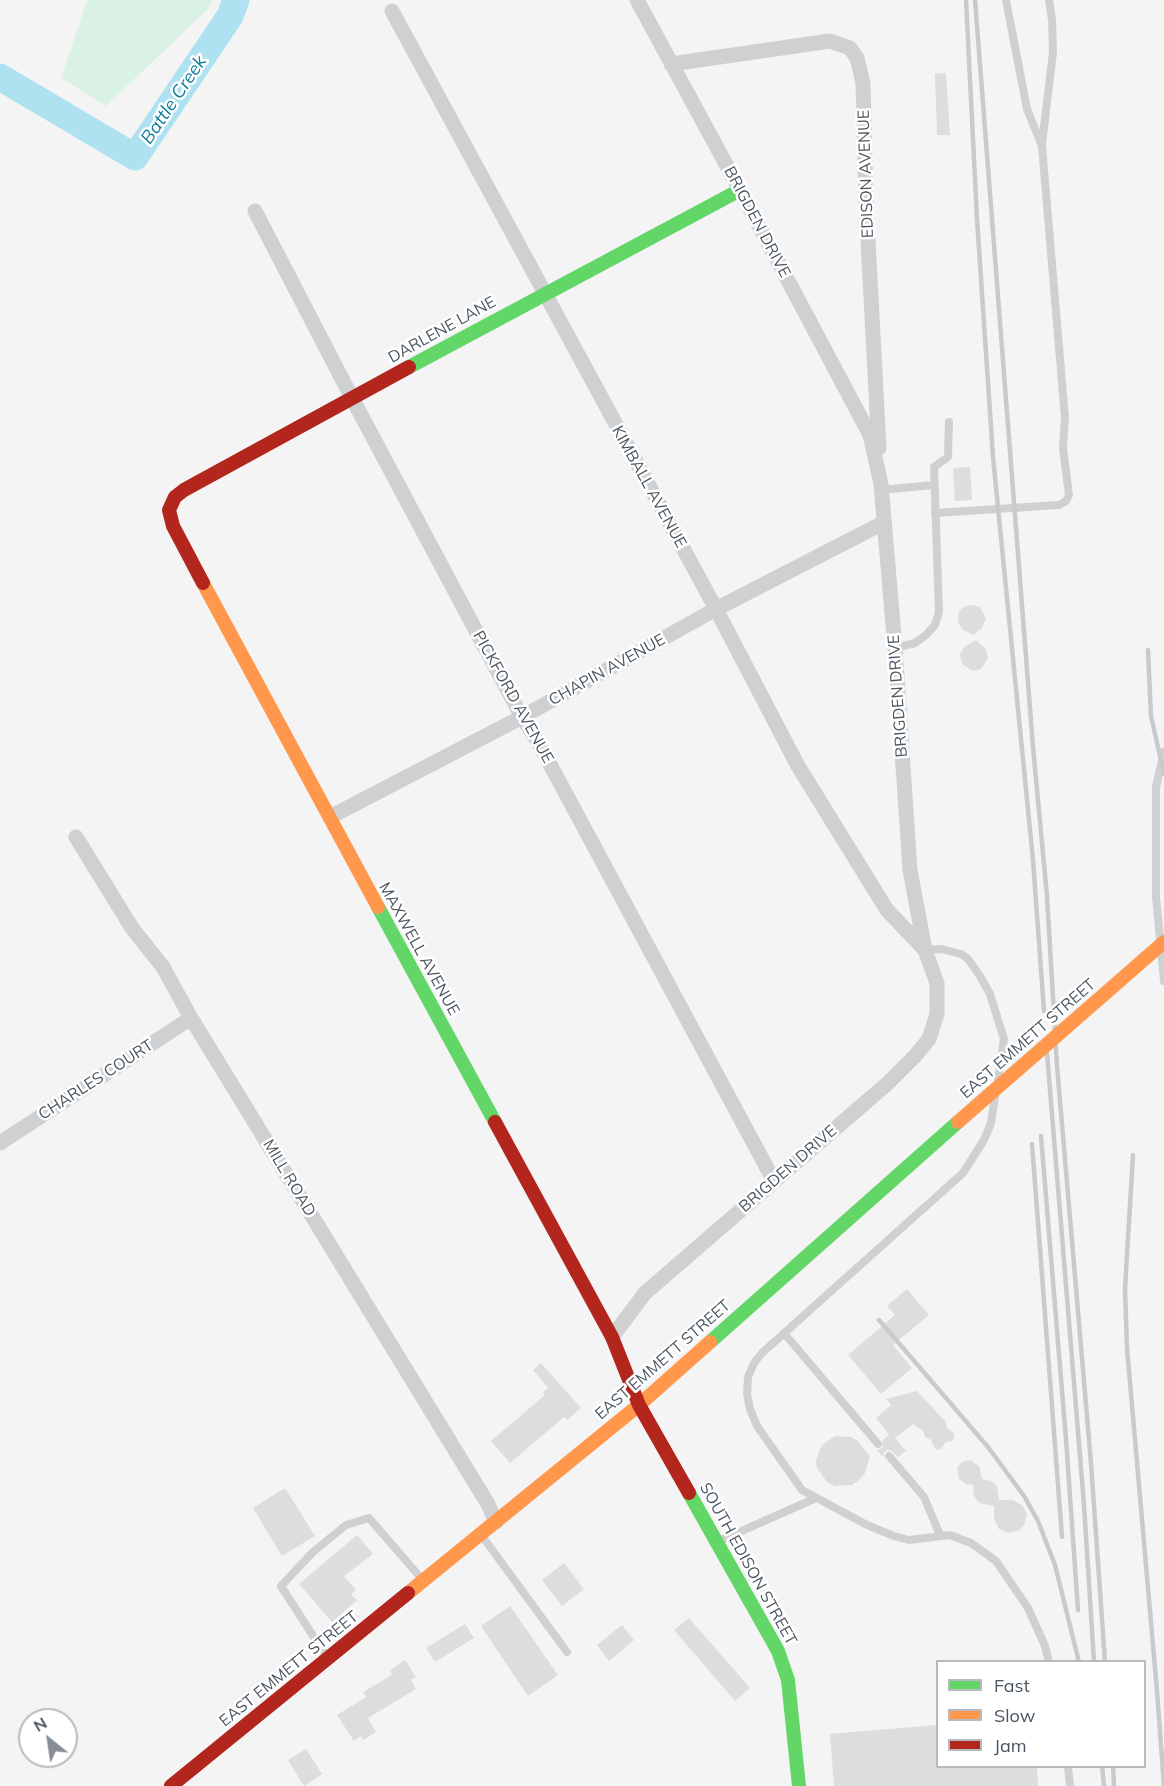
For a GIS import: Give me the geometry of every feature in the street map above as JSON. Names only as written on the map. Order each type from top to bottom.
[{"type":"street","name":"BRIGDEN DRIVE","points":[[612,1337],[645,1293],[888,1083],[929,1039],[937,1014],[937,983],[925,950],[910,870],[895,648],[881,487],[870,435],[637,0]]},
{"type":"street","name":"KIMBALL AVENUE","points":[[392,11],[716,609],[798,766],[887,910],[925,950]]},
{"type":"street","name":"EDISON AVENUE","points":[[671,64],[830,41],[850,48],[857,58],[863,83],[866,203],[881,487]]},
{"type":"street","name":"DARLENE LANE","points":[[169,510],[176,497],[184,490],[740,190]]},
{"type":"street","name":"PICKFORD AVENUE","points":[[255,211],[522,717],[544,753],[774,1181]]},
{"type":"street","name":"MAXWELL AVENUE","points":[[169,510],[172,526],[612,1337],[639,1404]]},
{"type":"street","name":"CHAPIN AVENUE","points":[[330,817],[522,717],[716,609],[883,523]]},
{"type":"street","name":"MILL ROAD","points":[[76,837],[132,928],[163,967],[191,1018],[482,1494],[496,1522]]},
{"type":"street","name":"EAST EMMETT STREET","points":[[171,1786],[639,1404],[1164,942]]},
{"type":"street","name":"CHARLES COURT","points":[[0,1143],[191,1018]]},
{"type":"street","name":"SOUTH EDISON STREET","points":[[639,1404],[718,1541],[784,1664],[788,1680],[799,1786]]},
{"type":"lane","points":[[1006,0],[1027,109],[1042,146]]},
{"type":"lane","points":[[935,513],[1059,505],[1066,501],[1069,495],[1064,448],[1065,418],[1042,146],[1053,52],[1049,0]]},
{"type":"lane","points":[[895,648],[915,643],[926,635],[935,625],[939,612],[934,467],[948,457],[950,422]]},
{"type":"lane","points":[[881,487],[934,486]]},
{"type":"lane","points":[[1164,752],[1156,787],[1156,897],[1164,981]]},
{"type":"lane","points":[[925,950],[942,949],[961,954],[968,959],[990,994],[1004,1039],[991,1123],[984,1140],[963,1173],[762,1353],[754,1363],[748,1377],[747,1394],[757,1426],[802,1490],[867,1525],[894,1536],[909,1540],[950,1535],[961,1539],[996,1561],[1028,1608],[1045,1646],[1048,1660]]},
{"type":"lane","points":[[784,1333],[878,1444]]},
{"type":"lane","points":[[889,1456],[924,1497],[940,1535]]},
{"type":"lane","points":[[718,1541],[816,1498]]},
{"type":"lane","points":[[328,1660],[281,1586],[313,1552],[346,1525],[369,1518],[423,1581]]},
{"type":"lane","points":[[481,1535],[567,1652]]},
{"type":"lane","points":[[1068,1768],[1070,1786]]},
{"type":"green space","points":[[87,0],[213,0],[207,10],[106,106],[61,78]]},
{"type":"building","points":[[946,73],[950,135],[937,135],[935,74]]},
{"type":"building","points":[[970,467],[972,500],[955,501],[953,468]]},
{"type":"building","points":[[970,605],[980,607],[986,619],[982,628],[973,635],[962,629],[958,622],[959,612]]},
{"type":"building","points":[[976,640],[986,649],[988,658],[981,669],[973,671],[962,664],[960,655],[964,647]]},
{"type":"building","points":[[907,1289],[929,1315],[893,1345],[912,1368],[881,1394],[848,1355],[895,1315],[887,1306]]},
{"type":"building","points":[[541,1363],[581,1408],[567,1420],[564,1417],[510,1463],[491,1441],[545,1395],[543,1392],[548,1388],[533,1370]]},
{"type":"building","points":[[917,1391],[945,1421],[948,1429],[954,1433],[954,1438],[937,1450],[931,1440],[925,1437],[923,1431],[913,1424],[895,1438],[906,1451],[898,1457],[892,1451],[887,1450],[883,1457],[877,1450],[882,1448],[883,1440],[889,1435],[876,1418],[891,1405],[886,1399]]},
{"type":"building","points":[[835,1436],[851,1437],[858,1441],[870,1456],[865,1473],[852,1485],[835,1486],[827,1482],[817,1468],[816,1460],[822,1445]]},
{"type":"building","points":[[970,1460],[979,1466],[982,1479],[991,1481],[997,1486],[999,1500],[1013,1500],[1022,1505],[1027,1514],[1020,1530],[1009,1533],[999,1529],[994,1519],[994,1506],[979,1503],[974,1496],[973,1485],[966,1484],[959,1479],[957,1468],[962,1462]]},
{"type":"building","points":[[285,1488],[315,1536],[282,1556],[253,1508]]},
{"type":"building","points":[[357,1535],[373,1554],[344,1576],[356,1590],[351,1594],[357,1600],[332,1622],[299,1584]]},
{"type":"building","points":[[564,1563],[584,1589],[562,1606],[542,1580]]},
{"type":"building","points":[[510,1606],[558,1675],[528,1696],[481,1626]]},
{"type":"building","points":[[689,1618],[750,1688],[735,1701],[674,1630]]},
{"type":"building","points":[[465,1624],[474,1638],[435,1662],[426,1648]]},
{"type":"building","points":[[622,1625],[634,1640],[609,1661],[597,1645]]},
{"type":"building","points":[[405,1660],[416,1677],[411,1680],[416,1689],[368,1718],[376,1732],[363,1740],[361,1736],[354,1741],[337,1715],[366,1697],[363,1692],[392,1675],[390,1670]]},
{"type":"building","points":[[936,1725],[936,1768],[1037,1768],[1038,1786],[834,1786],[830,1734]]},
{"type":"building","points":[[306,1749],[322,1774],[304,1786],[288,1760]]},
{"type":"waterway","name":"Battle Creek","points":[[0,77],[135,157],[230,16],[236,0]]},
{"type":"railway","points":[[966,0],[977,219],[993,457],[1033,860],[1044,1011]]},
{"type":"railway","points":[[975,0],[1033,747],[1047,896],[1057,1066],[1091,1463],[1105,1660]]},
{"type":"railway","points":[[1148,650],[1151,716],[1164,774]]},
{"type":"railway","points":[[1047,1053],[1084,1505],[1094,1660]]},
{"type":"railway","points":[[1041,1136],[1078,1610]]},
{"type":"railway","points":[[1032,1144],[1062,1537]]},
{"type":"railway","points":[[1133,1155],[1125,1289],[1127,1348],[1164,1786]]},
{"type":"railway","points":[[879,1320],[988,1447],[1024,1496],[1038,1521],[1055,1565],[1079,1660]]},
{"type":"railway","points":[[1102,1768],[1104,1786]]},
{"type":"railway","points":[[1113,1768],[1114,1786]]},
{"type":"traffic: fast","points":[[409,367],[740,190]]},
{"type":"traffic: fast","points":[[378,907],[495,1122]]},
{"type":"traffic: fast","points":[[710,1342],[958,1122]]},
{"type":"traffic: fast","points":[[689,1493],[778,1651],[788,1680],[799,1786]]},
{"type":"traffic: slow","points":[[203,583],[378,907]]},
{"type":"traffic: slow","points":[[958,1122],[1164,942]]},
{"type":"traffic: slow","points":[[408,1593],[639,1405],[710,1342]]},
{"type":"traffic: jam","points":[[203,583],[173,526],[169,510],[175,497],[409,367]]},
{"type":"traffic: jam","points":[[495,1122],[612,1337],[639,1405],[689,1493]]},
{"type":"traffic: jam","points":[[171,1786],[408,1593]]}]
